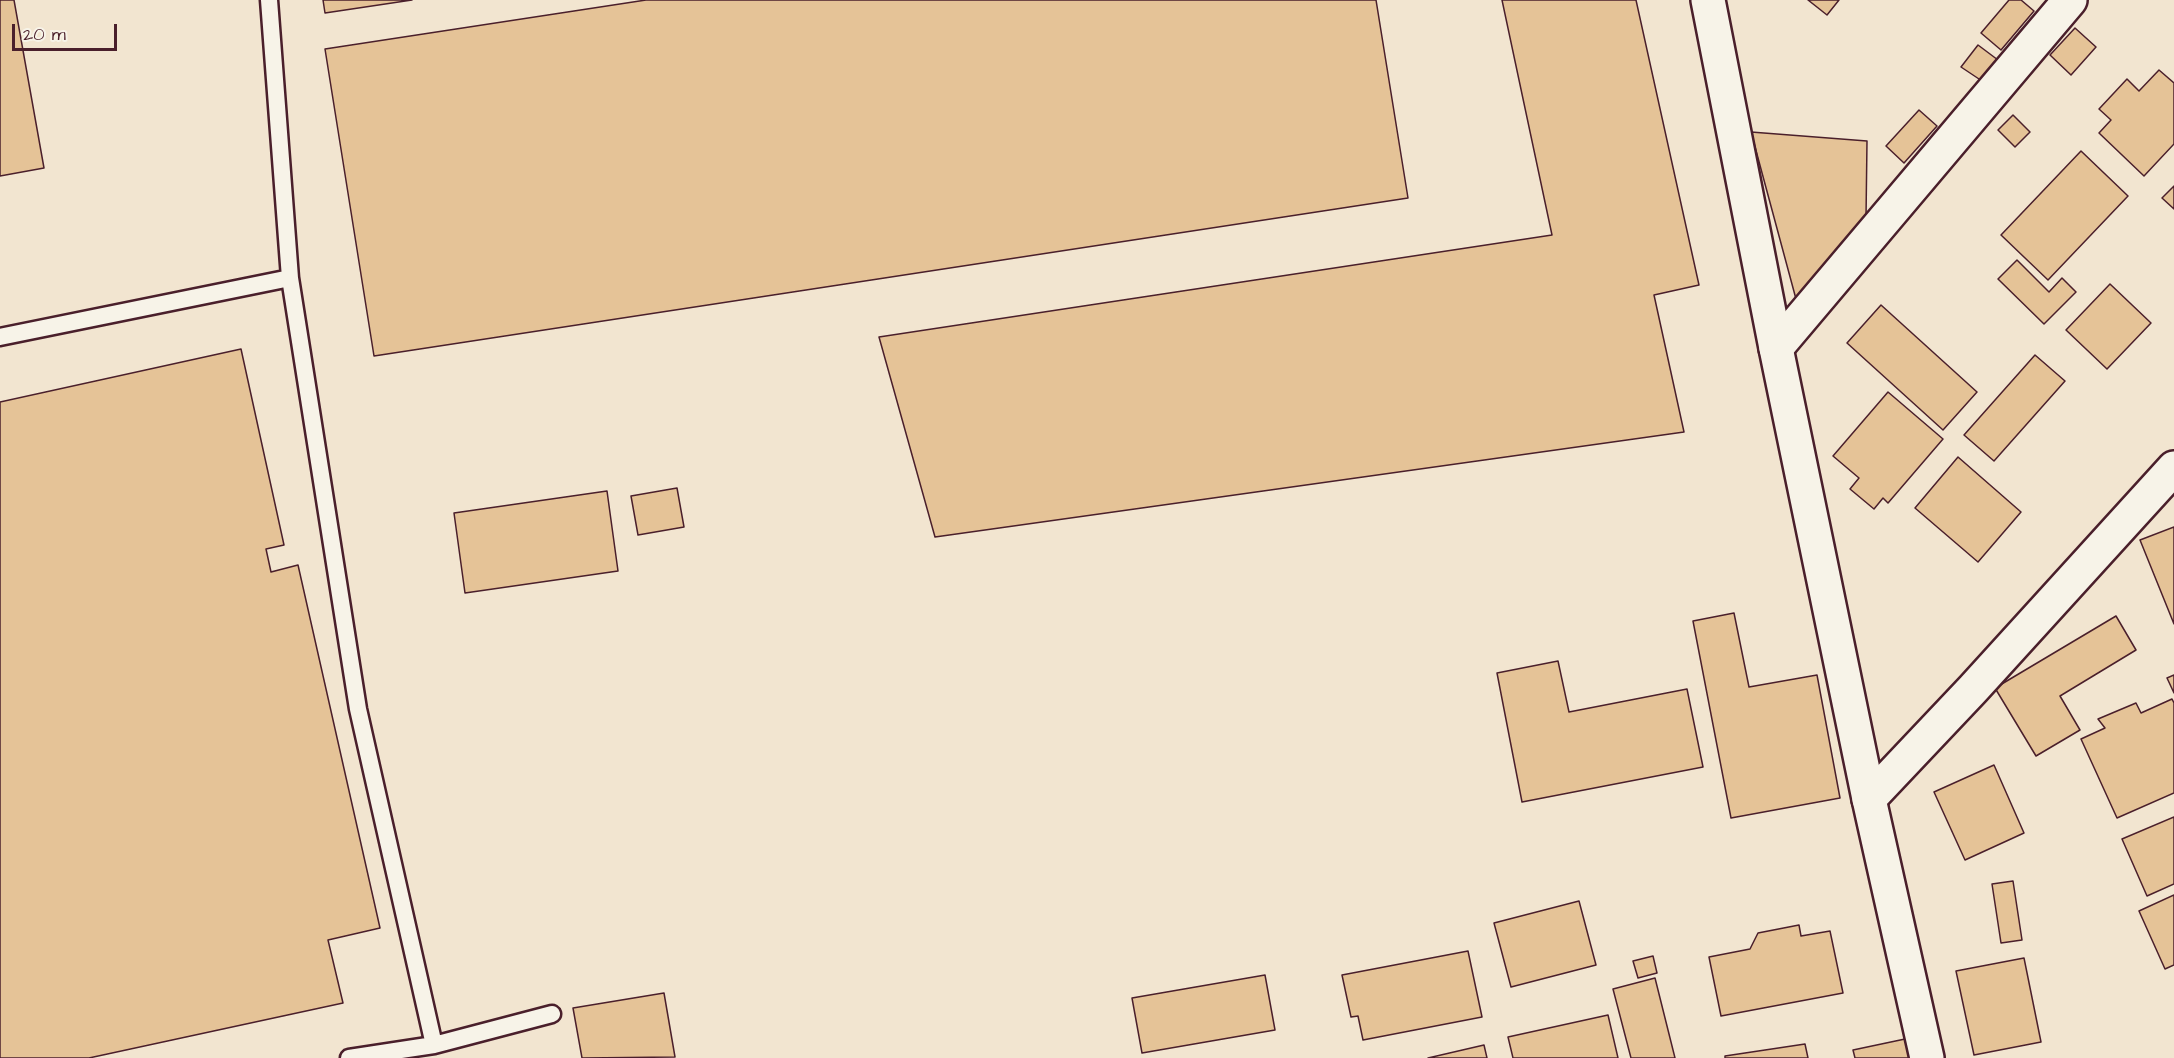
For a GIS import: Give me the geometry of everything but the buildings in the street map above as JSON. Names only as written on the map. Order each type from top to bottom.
[{"type":"street","points":[[1708,0],[1776,348],[1869,799],[1928,1058]]},
{"type":"street","points":[[1776,348],[2070,0]]},
{"type":"street","points":[[1869,799],[1973,689],[2174,468]]},
{"type":"lane","points":[[269,0],[290,278],[358,709],[434,1045]]},
{"type":"lane","points":[[0,338],[290,278]]},
{"type":"lane","points":[[349,1058],[434,1045],[552,1014]]}]
